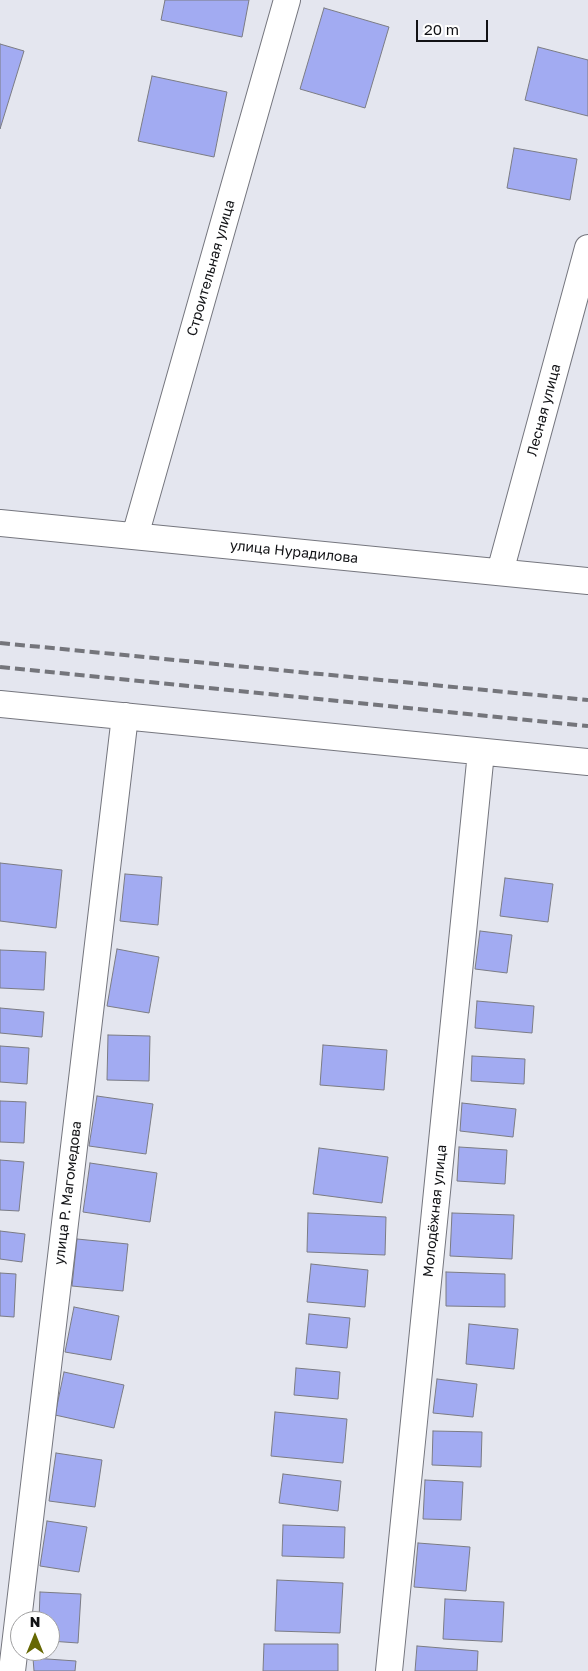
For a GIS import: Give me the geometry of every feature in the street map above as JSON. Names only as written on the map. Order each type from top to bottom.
[{"type":"street","name":"Строительная улица","points":[[135,536],[287,0]]},
{"type":"street","name":"Лесная улица","points":[[500,572],[588,248]]},
{"type":"street","name":"улица Нурадилова","points":[[0,523],[588,580]]},
{"type":"street","points":[[0,704],[588,762]]},
{"type":"street","name":"улица Р. Магомедова","points":[[12,1671],[125,716]]},
{"type":"street","name":"Молодёжная улица","points":[[389,1671],[481,752]]},
{"type":"building","points":[[165,0],[249,0],[242,37],[161,20]]},
{"type":"building","points":[[324,8],[389,27],[365,108],[300,89]]},
{"type":"building","points":[[0,44],[24,51],[0,129]]},
{"type":"building","points":[[538,47],[588,60],[588,116],[525,100]]},
{"type":"building","points":[[152,76],[227,92],[214,157],[138,141]]},
{"type":"building","points":[[514,148],[577,159],[570,200],[507,188]]},
{"type":"building","points":[[0,863],[62,870],[56,928],[0,921]]},
{"type":"building","points":[[125,874],[162,877],[158,925],[120,921]]},
{"type":"building","points":[[505,878],[553,884],[548,922],[500,916]]},
{"type":"building","points":[[480,931],[512,935],[507,973],[475,969]]},
{"type":"building","points":[[117,949],[159,957],[149,1013],[107,1006]]},
{"type":"building","points":[[0,950],[46,952],[44,990],[0,988]]},
{"type":"building","points":[[477,1001],[534,1006],[532,1033],[475,1028]]},
{"type":"building","points":[[0,1008],[44,1012],[42,1037],[0,1033]]},
{"type":"building","points":[[108,1035],[150,1036],[149,1081],[107,1080]]},
{"type":"building","points":[[323,1045],[387,1050],[384,1090],[320,1085]]},
{"type":"building","points":[[0,1046],[29,1048],[27,1084],[0,1082]]},
{"type":"building","points":[[472,1056],[525,1059],[524,1084],[471,1081]]},
{"type":"building","points":[[97,1096],[153,1104],[146,1154],[89,1146]]},
{"type":"building","points":[[0,1101],[26,1102],[24,1143],[0,1142]]},
{"type":"building","points":[[462,1103],[516,1109],[513,1137],[460,1131]]},
{"type":"building","points":[[459,1147],[507,1150],[505,1184],[457,1181]]},
{"type":"building","points":[[319,1148],[388,1157],[382,1203],[313,1194]]},
{"type":"building","points":[[0,1160],[24,1162],[19,1211],[0,1210]]},
{"type":"building","points":[[90,1163],[157,1173],[150,1222],[83,1212]]},
{"type":"building","points":[[308,1213],[386,1217],[385,1255],[307,1252]]},
{"type":"building","points":[[452,1213],[514,1215],[512,1259],[450,1256]]},
{"type":"building","points":[[0,1231],[25,1234],[22,1262],[0,1259]]},
{"type":"building","points":[[77,1239],[128,1244],[123,1291],[72,1286]]},
{"type":"building","points":[[311,1264],[368,1270],[365,1307],[307,1302]]},
{"type":"building","points":[[446,1272],[505,1274],[505,1307],[446,1306]]},
{"type":"building","points":[[0,1273],[16,1274],[14,1317],[0,1316]]},
{"type":"building","points":[[74,1307],[119,1316],[111,1360],[65,1352]]},
{"type":"building","points":[[309,1314],[350,1318],[347,1348],[306,1344]]},
{"type":"building","points":[[469,1324],[518,1329],[514,1369],[466,1364]]},
{"type":"building","points":[[296,1368],[340,1372],[338,1399],[294,1395]]},
{"type":"building","points":[[64,1372],[124,1385],[114,1428],[55,1415]]},
{"type":"building","points":[[437,1379],[477,1384],[473,1417],[433,1413]]},
{"type":"building","points":[[275,1412],[347,1419],[343,1463],[271,1456]]},
{"type":"building","points":[[433,1431],[482,1432],[481,1467],[432,1465]]},
{"type":"building","points":[[56,1453],[102,1460],[95,1507],[49,1501]]},
{"type":"building","points":[[283,1474],[341,1481],[338,1511],[279,1503]]},
{"type":"building","points":[[425,1480],[463,1482],[461,1520],[423,1519]]},
{"type":"building","points":[[47,1521],[87,1527],[79,1572],[40,1566]]},
{"type":"building","points":[[283,1525],[345,1527],[344,1558],[282,1556]]},
{"type":"building","points":[[418,1543],[470,1547],[466,1591],[414,1587]]},
{"type":"building","points":[[277,1580],[343,1583],[340,1633],[275,1631]]},
{"type":"building","points":[[40,1592],[81,1594],[78,1643],[60,1642],[60,1611],[39,1611]]},
{"type":"building","points":[[445,1599],[504,1602],[502,1642],[443,1639]]},
{"type":"building","points":[[264,1644],[338,1644],[338,1671],[263,1671]]},
{"type":"building","points":[[417,1646],[478,1651],[477,1671],[415,1671]]},
{"type":"building","points":[[33,1661],[76,1661],[75,1671],[34,1671]]},
{"type":"railway","points":[[0,643],[588,700]]},
{"type":"railway","points":[[0,667],[588,726]]}]
